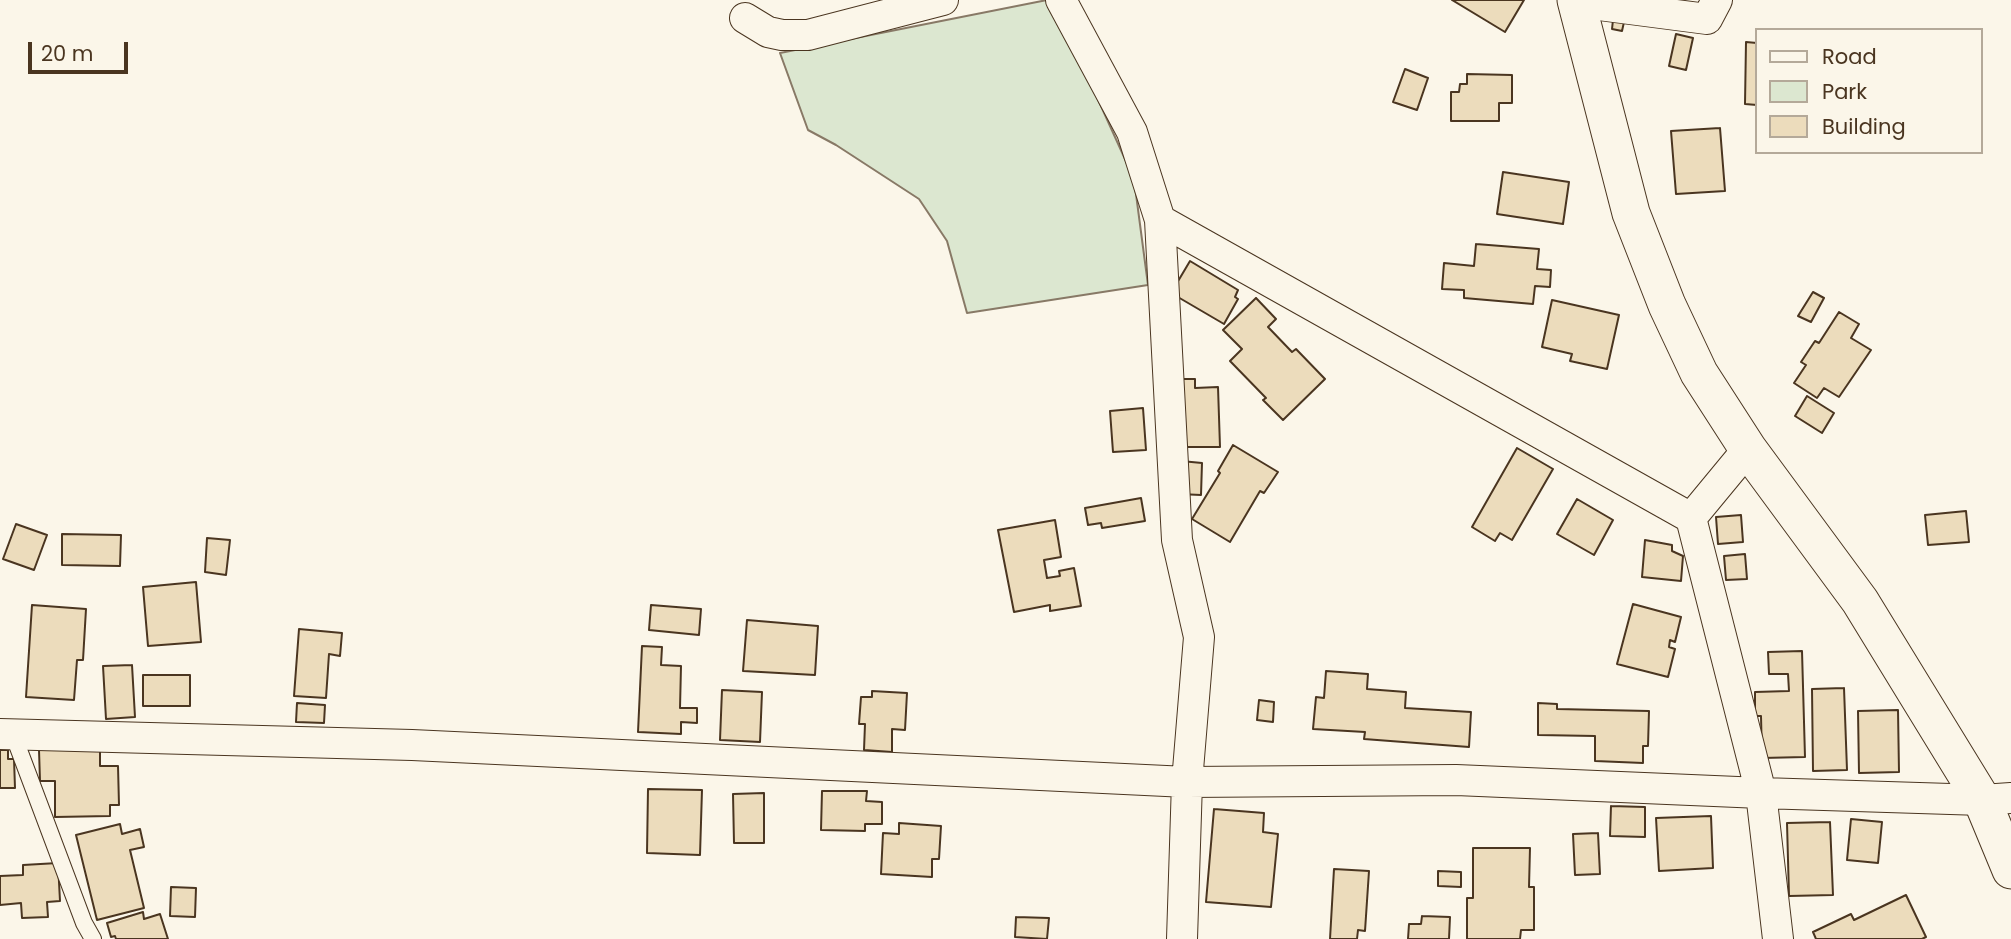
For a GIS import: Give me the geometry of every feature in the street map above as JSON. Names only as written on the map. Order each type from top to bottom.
[{"type":"street","points":[[746,18],[768,32],[808,35],[943,0]]},
{"type":"street","points":[[1061,0],[1132,132],[1160,220],[1177,540],[1199,637],[1187,782],[1182,939]]},
{"type":"street","points":[[1717,0],[1707,19],[1576,1],[1631,213],[1667,305],[1699,373],[1748,449],[1860,601],[1996,799],[2011,870]]},
{"type":"street","points":[[1160,220],[1690,518],[1761,793],[1778,939]]},
{"type":"street","points":[[1690,518],[1748,449]]},
{"type":"street","points":[[6,734],[412,745],[1187,782],[1456,780],[1761,793],[1996,799]]},
{"type":"lane","points":[[6,734],[93,939]]},
{"type":"green space","points":[[1047,0],[1072,42],[1134,179],[1148,285],[967,313],[947,241],[919,199],[808,130],[780,53]]},
{"type":"building","points":[[1452,0],[1524,0],[1505,32]]},
{"type":"building","points":[[1613,20],[1624,22],[1622,31],[1612,29]]},
{"type":"building","points":[[1676,34],[1693,38],[1686,70],[1669,66]]},
{"type":"building","points":[[1746,42],[1756,43],[1756,105],[1745,104]]},
{"type":"building","points":[[1405,69],[1428,78],[1417,110],[1393,102]]},
{"type":"building","points":[[1467,74],[1512,75],[1512,103],[1499,103],[1499,121],[1451,121],[1451,92],[1459,92],[1460,84],[1467,84]]},
{"type":"building","points":[[1720,128],[1725,191],[1676,194],[1671,131]]},
{"type":"building","points":[[1503,172],[1569,182],[1563,224],[1497,214]]},
{"type":"building","points":[[1476,244],[1539,249],[1537,269],[1551,270],[1550,287],[1535,286],[1533,304],[1464,298],[1464,290],[1442,289],[1444,263],[1474,266]]},
{"type":"building","points":[[1190,261],[1238,290],[1235,297],[1238,299],[1224,324],[1171,293]]},
{"type":"building","points":[[1813,292],[1824,298],[1811,322],[1798,316]]},
{"type":"building","points":[[1256,298],[1276,319],[1268,327],[1292,352],[1296,349],[1325,379],[1283,420],[1230,361],[1242,349],[1223,330]]},
{"type":"building","points":[[1552,300],[1619,315],[1607,369],[1570,361],[1572,354],[1542,347]]},
{"type":"building","points":[[1839,312],[1859,324],[1851,338],[1871,350],[1839,397],[1824,388],[1817,398],[1794,383],[1806,365],[1801,362],[1815,341],[1819,343]]},
{"type":"building","points":[[1179,379],[1195,379],[1195,388],[1218,387],[1220,447],[1180,447]]},
{"type":"building","points":[[1807,396],[1834,413],[1822,433],[1795,416]]},
{"type":"building","points":[[1143,408],[1146,450],[1113,452],[1110,411]]},
{"type":"building","points":[[1233,445],[1278,472],[1264,493],[1260,491],[1230,542],[1192,519],[1220,473],[1218,471]]},
{"type":"building","points":[[1517,448],[1553,469],[1512,540],[1500,533],[1495,541],[1472,527]]},
{"type":"building","points":[[1181,461],[1202,463],[1201,495],[1179,494]]},
{"type":"building","points":[[1141,498],[1145,521],[1102,528],[1101,523],[1088,525],[1085,508]]},
{"type":"building","points":[[1577,499],[1613,520],[1594,555],[1557,534]]},
{"type":"building","points":[[1966,511],[1969,542],[1928,545],[1925,515]]},
{"type":"building","points":[[1741,515],[1743,542],[1718,544],[1716,517]]},
{"type":"building","points":[[1055,520],[1061,557],[1044,560],[1047,578],[1060,576],[1059,571],[1074,568],[1081,606],[1050,611],[1050,605],[1014,612],[998,530]]},
{"type":"building","points":[[16,524],[47,535],[34,570],[3,559]]},
{"type":"building","points":[[62,534],[121,535],[120,566],[62,565]]},
{"type":"building","points":[[207,538],[230,540],[226,575],[205,572]]},
{"type":"building","points":[[1645,540],[1672,545],[1672,551],[1683,556],[1681,581],[1642,577]]},
{"type":"building","points":[[1745,554],[1747,579],[1726,580],[1724,556]]},
{"type":"building","points":[[196,582],[201,642],[148,646],[143,587]]},
{"type":"building","points":[[1633,604],[1681,617],[1675,642],[1670,640],[1669,647],[1675,649],[1668,677],[1617,664]]},
{"type":"building","points":[[32,605],[86,609],[83,660],[77,660],[74,700],[26,697]]},
{"type":"building","points":[[651,605],[701,609],[699,635],[649,630]]},
{"type":"building","points":[[747,620],[818,626],[815,675],[743,671]]},
{"type":"building","points":[[299,629],[342,633],[340,656],[329,654],[326,698],[294,696]]},
{"type":"building","points":[[642,646],[662,647],[661,665],[681,666],[680,708],[697,708],[697,723],[681,722],[681,734],[638,732]]},
{"type":"building","points":[[1802,651],[1805,757],[1762,758],[1761,716],[1755,716],[1755,692],[1789,691],[1788,674],[1769,674],[1768,652]]},
{"type":"building","points":[[132,665],[135,717],[106,719],[103,666]]},
{"type":"building","points":[[1326,671],[1368,674],[1367,689],[1406,692],[1405,708],[1471,712],[1469,747],[1364,739],[1365,732],[1313,729],[1316,697],[1324,698]]},
{"type":"building","points":[[143,675],[190,675],[190,706],[143,706]]},
{"type":"building","points":[[1844,688],[1847,770],[1813,771],[1812,689]]},
{"type":"building","points":[[722,690],[762,692],[760,742],[720,740]]},
{"type":"building","points":[[872,691],[907,693],[905,730],[892,729],[892,752],[864,750],[865,724],[859,724],[861,697],[872,697]]},
{"type":"building","points":[[1259,700],[1274,702],[1273,722],[1257,720]]},
{"type":"building","points":[[297,703],[325,705],[324,723],[296,722]]},
{"type":"building","points":[[1538,703],[1557,704],[1557,709],[1649,711],[1648,746],[1643,746],[1643,763],[1595,761],[1595,736],[1538,735]]},
{"type":"building","points":[[1898,710],[1899,772],[1859,773],[1858,711]]},
{"type":"building","points":[[100,749],[100,766],[118,766],[119,805],[110,805],[110,816],[55,817],[55,781],[40,781],[39,750]]},
{"type":"building","points":[[0,750],[8,750],[8,759],[14,759],[15,788],[0,788]]},
{"type":"building","points":[[648,789],[702,790],[700,855],[647,853]]},
{"type":"building","points":[[822,791],[867,791],[866,801],[882,802],[882,824],[865,824],[865,831],[821,830]]},
{"type":"building","points":[[764,793],[764,843],[734,843],[733,794]]},
{"type":"building","points":[[1611,806],[1645,807],[1645,837],[1610,836]]},
{"type":"building","points":[[1214,809],[1264,813],[1263,832],[1278,834],[1271,907],[1206,902]]},
{"type":"building","points":[[1711,816],[1713,868],[1659,871],[1656,818]]},
{"type":"building","points":[[1851,819],[1882,822],[1878,863],[1847,860]]},
{"type":"building","points":[[1830,822],[1833,895],[1789,896],[1787,823]]},
{"type":"building","points":[[899,823],[941,826],[939,859],[932,859],[932,877],[881,874],[883,833],[899,834]]},
{"type":"building","points":[[120,824],[122,834],[140,829],[144,847],[130,850],[144,908],[97,920],[76,835]]},
{"type":"building","points":[[1598,833],[1600,874],[1575,875],[1573,834]]},
{"type":"building","points":[[1473,848],[1530,848],[1529,887],[1534,887],[1534,930],[1521,930],[1520,939],[1467,939],[1467,898],[1473,898]]},
{"type":"building","points":[[58,863],[60,901],[47,902],[48,917],[22,918],[21,903],[0,905],[0,876],[23,875],[23,865]]},
{"type":"building","points":[[1334,869],[1369,871],[1365,931],[1358,930],[1357,939],[1330,939]]},
{"type":"building","points":[[1438,871],[1461,872],[1461,887],[1438,886]]},
{"type":"building","points":[[171,887],[196,888],[195,917],[170,916]]},
{"type":"building","points":[[1906,895],[1926,937],[1922,939],[1816,939],[1813,932],[1851,914],[1854,920]]},
{"type":"building","points":[[143,912],[144,919],[160,914],[168,939],[111,937],[107,923]]},
{"type":"building","points":[[1422,916],[1450,917],[1449,939],[1408,939],[1409,924],[1421,924]]},
{"type":"building","points":[[1016,917],[1049,918],[1047,939],[1015,937]]}]
